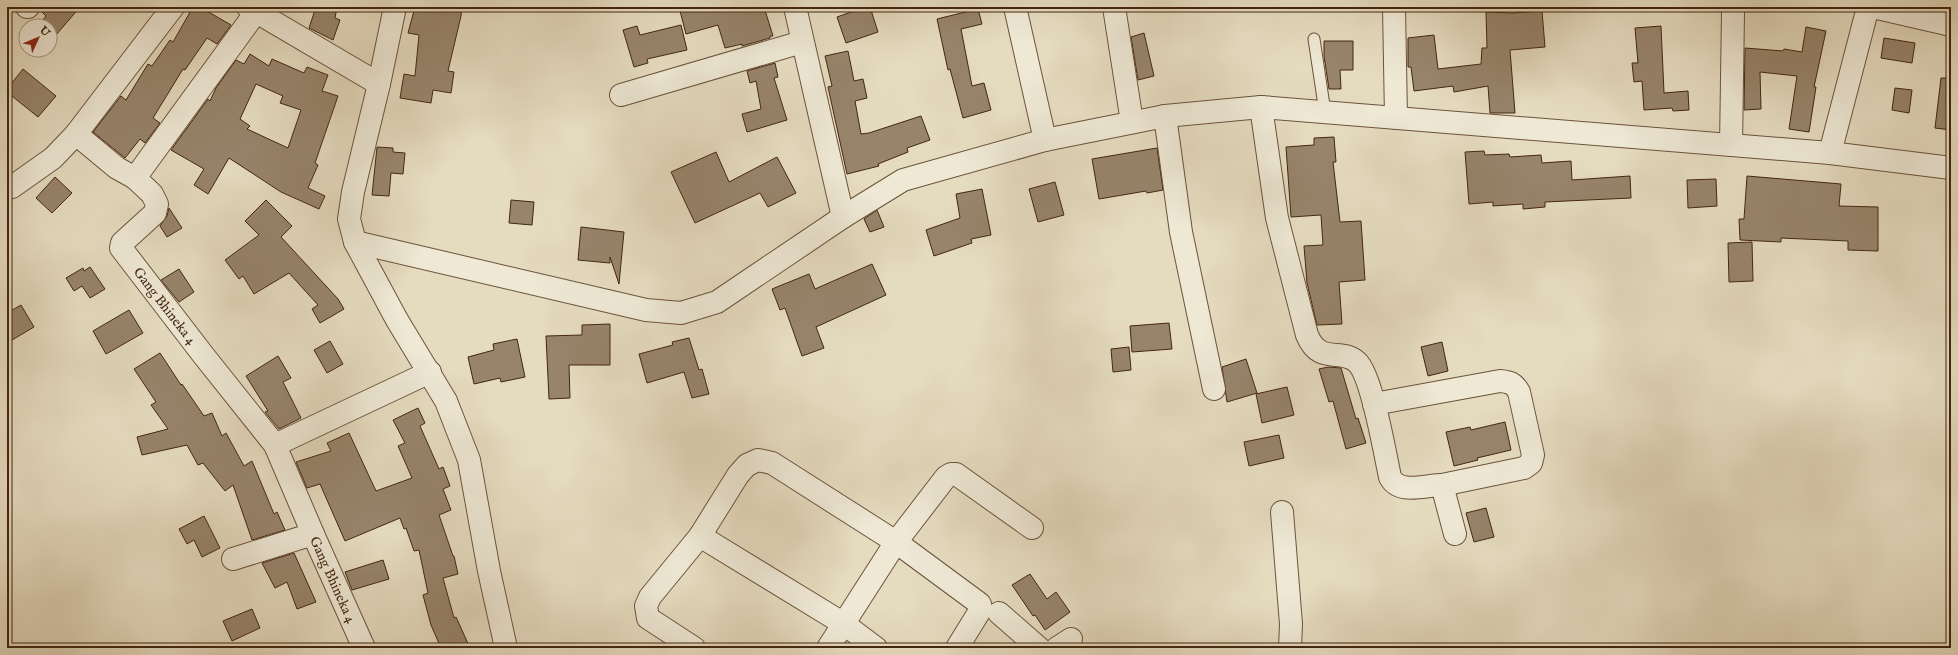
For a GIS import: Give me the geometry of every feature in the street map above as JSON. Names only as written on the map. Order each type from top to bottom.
[{"type":"street","points":[[7,188],[12,187],[53,158],[76,134],[173,7]]},
{"type":"street","points":[[394,7],[379,84],[353,192],[350,219],[355,242],[397,320],[430,372],[446,401],[469,460],[488,571],[506,648]]},
{"type":"street","points":[[795,7],[843,217]]},
{"type":"street","points":[[1015,7],[1045,140]]},
{"type":"street","points":[[1114,7],[1132,122]]},
{"type":"street","points":[[1394,7],[1396,118]]},
{"type":"street","points":[[1830,153],[1868,7]]},
{"type":"street","points":[[1873,7],[1951,25]]},
{"type":"street","points":[[135,178],[252,10],[379,84]]},
{"type":"street","points":[[1731,145],[1733,13]]},
{"type":"street","points":[[621,94],[802,42]]},
{"type":"street","points":[[355,242],[646,310],[681,313],[717,302],[843,217],[903,180],[1045,140],[1132,122],[1165,116],[1261,107],[1830,153],[1951,168]]},
{"type":"street","points":[[1261,107],[1277,218],[1306,335],[1310,344],[1326,355],[1349,357],[1357,362],[1362,368],[1374,404],[1390,477],[1393,482],[1405,488],[1442,485],[1524,468],[1531,463],[1533,455],[1519,392],[1514,384],[1500,381],[1374,404]]},
{"type":"street","points":[[1165,116],[1181,232],[1214,389]]},
{"type":"street","name":"Gang Bhineka 4","points":[[76,134],[117,168],[135,178],[152,194],[157,204],[155,213],[122,243],[121,248],[275,445],[312,534],[364,648]]},
{"type":"street","points":[[275,445],[430,372]]},
{"type":"street","points":[[694,648],[648,618],[646,606],[650,597],[700,536],[738,475],[747,465],[758,460],[772,462],[896,542],[980,604],[981,609],[957,648]]},
{"type":"street","points":[[828,648],[896,542],[946,477],[951,474],[956,474],[1032,528]]},
{"type":"street","points":[[1442,485],[1455,534]]},
{"type":"street","points":[[1282,512],[1291,624],[1290,648]]},
{"type":"street","points":[[233,559],[312,534]]},
{"type":"street","points":[[700,536],[844,624],[876,648]]},
{"type":"street","points":[[999,613],[1039,648]]},
{"type":"lane","points":[[1314,38],[1325,112]]},
{"type":"building","points":[[40,7],[80,7],[58,33],[58,18],[44,18],[46,16],[40,10]]},
{"type":"building","points":[[193,7],[200,7],[231,25],[217,44],[207,38],[185,70],[183,69],[153,118],[160,123],[145,143],[140,139],[125,158],[93,132],[121,96],[126,100],[148,64],[152,66],[170,40],[173,42]]},
{"type":"building","points":[[316,7],[337,7],[335,18],[340,20],[333,40],[309,28]]},
{"type":"building","points":[[415,7],[462,7],[448,71],[454,72],[451,93],[433,90],[431,103],[400,98],[404,74],[415,76],[419,35],[408,33]]},
{"type":"building","points":[[679,7],[764,7],[773,36],[742,46],[742,44],[725,48],[718,25],[686,34]]},
{"type":"building","points":[[865,7],[870,7],[878,32],[846,43],[837,17]]},
{"type":"building","points":[[978,9],[982,24],[961,29],[972,86],[984,83],[991,110],[963,118],[950,69],[948,70],[937,19]]},
{"type":"building","points":[[1542,11],[1545,47],[1510,50],[1515,113],[1490,113],[1488,86],[1454,92],[1453,86],[1414,91],[1411,67],[1408,67],[1408,38],[1434,35],[1438,69],[1481,64],[1482,48],[1487,48],[1486,12],[1513,13]]},
{"type":"building","points":[[681,25],[687,50],[647,59],[648,63],[634,67],[623,30],[637,26],[640,35]]},
{"type":"building","points":[[1661,26],[1664,93],[1688,91],[1689,110],[1673,111],[1672,108],[1644,110],[1642,81],[1634,82],[1632,63],[1638,63],[1635,28]]},
{"type":"building","points":[[1806,27],[1826,31],[1814,87],[1816,87],[1809,132],[1789,129],[1797,76],[1760,72],[1761,109],[1744,110],[1745,48],[1783,51],[1784,49],[1802,52]]},
{"type":"building","points":[[1144,33],[1154,76],[1138,80],[1131,37]]},
{"type":"building","points":[[1884,38],[1915,43],[1912,63],[1881,58]]},
{"type":"building","points":[[1324,41],[1353,41],[1353,70],[1340,70],[1341,89],[1329,89],[1324,56]]},
{"type":"building","points":[[848,51],[854,81],[863,79],[867,98],[855,101],[861,134],[869,133],[921,116],[930,140],[907,148],[908,152],[878,164],[879,166],[847,174],[828,87],[832,86],[825,56]]},
{"type":"building","points":[[250,54],[269,66],[272,59],[304,73],[307,67],[328,75],[322,91],[338,96],[315,163],[318,165],[308,188],[325,196],[319,209],[281,192],[229,158],[208,194],[194,185],[204,169],[171,150],[208,99],[210,101],[216,88],[236,60],[244,64]],"holes":[[[256,84],[283,96],[280,103],[301,110],[288,148],[247,129],[250,126],[240,119]]]},
{"type":"building","points":[[775,63],[778,77],[774,78],[787,120],[747,132],[742,114],[761,109],[756,81],[750,83],[747,71]]},
{"type":"building","points":[[23,69],[56,96],[38,117],[7,92],[7,89]]},
{"type":"building","points":[[1941,78],[1951,78],[1951,130],[1935,128]]},
{"type":"building","points":[[1895,88],[1912,90],[1909,113],[1892,110]]},
{"type":"building","points":[[1334,137],[1336,162],[1333,162],[1340,222],[1361,221],[1365,280],[1339,282],[1342,324],[1317,325],[1307,283],[1304,246],[1323,245],[1321,215],[1291,217],[1286,147],[1314,145],[1314,138]]},
{"type":"building","points":[[377,147],[393,148],[393,152],[405,153],[403,174],[391,173],[389,196],[372,195]]},
{"type":"building","points":[[1157,148],[1163,190],[1147,193],[1146,191],[1099,199],[1092,159]]},
{"type":"building","points":[[1484,151],[1485,155],[1509,154],[1510,157],[1541,155],[1542,163],[1571,161],[1572,180],[1630,176],[1631,198],[1545,202],[1545,207],[1523,209],[1523,204],[1493,206],[1493,202],[1469,204],[1465,152]]},
{"type":"building","points":[[716,152],[729,182],[777,157],[796,193],[768,207],[760,193],[695,223],[671,172]]},
{"type":"building","points":[[1747,176],[1841,184],[1839,206],[1878,207],[1878,251],[1848,250],[1848,241],[1781,238],[1781,242],[1740,240],[1739,219],[1744,219]]},
{"type":"building","points":[[55,177],[72,193],[52,213],[36,198]]},
{"type":"building","points":[[1716,179],[1717,206],[1688,208],[1687,180]]},
{"type":"building","points":[[1055,182],[1064,215],[1038,222],[1029,189]]},
{"type":"building","points":[[982,189],[991,235],[971,239],[972,243],[934,256],[926,230],[960,218],[956,194]]},
{"type":"building","points":[[266,200],[292,226],[281,237],[338,299],[344,309],[320,323],[312,309],[318,305],[289,273],[254,294],[243,276],[239,279],[225,260],[259,235],[245,221]]},
{"type":"building","points":[[511,200],[534,202],[532,225],[509,223]]},
{"type":"building","points":[[169,208],[182,228],[167,237],[160,226],[167,216]]},
{"type":"building","points":[[877,210],[884,227],[870,232],[864,219]]},
{"type":"building","points":[[581,227],[624,232],[619,284],[610,257],[610,263],[578,260]]},
{"type":"building","points":[[1752,242],[1753,281],[1729,282],[1728,243]]},
{"type":"building","points":[[872,264],[886,295],[816,327],[824,348],[802,356],[785,308],[780,310],[772,289],[809,274],[815,289]]},
{"type":"building","points":[[90,267],[105,289],[90,298],[82,286],[74,291],[66,278],[83,268],[84,271]]},
{"type":"building","points":[[179,269],[194,292],[179,302],[161,280]]},
{"type":"building","points":[[21,305],[34,327],[7,343],[7,313]]},
{"type":"building","points":[[129,310],[143,333],[106,354],[93,331]]},
{"type":"building","points":[[1169,323],[1172,349],[1132,352],[1130,326]]},
{"type":"building","points":[[610,324],[610,365],[569,365],[570,398],[549,399],[546,336],[582,335],[582,325]]},
{"type":"building","points":[[689,338],[699,370],[702,369],[709,394],[692,398],[684,372],[647,383],[639,354],[673,345],[672,342]]},
{"type":"building","points":[[517,339],[525,377],[501,382],[500,378],[474,384],[468,357],[494,350],[493,344]]},
{"type":"building","points":[[330,341],[343,364],[327,373],[314,350]]},
{"type":"building","points":[[1442,342],[1448,371],[1428,376],[1421,347]]},
{"type":"building","points":[[1129,347],[1131,370],[1113,372],[1111,349]]},
{"type":"building","points":[[160,353],[204,416],[212,413],[222,436],[226,433],[244,466],[252,461],[274,514],[277,512],[285,530],[252,540],[233,485],[225,491],[203,463],[198,465],[187,445],[142,455],[137,437],[168,429],[151,405],[156,402],[134,369]]},
{"type":"building","points":[[278,356],[291,378],[283,382],[301,418],[279,429],[265,412],[268,411],[246,376]]},
{"type":"building","points":[[1246,359],[1257,393],[1227,402],[1222,367]]},
{"type":"building","points":[[1328,367],[1341,368],[1356,419],[1358,418],[1366,443],[1346,449],[1333,401],[1329,402],[1319,369]]},
{"type":"building","points":[[1287,387],[1294,415],[1262,423],[1256,394]]},
{"type":"building","points":[[418,408],[425,423],[420,426],[439,469],[443,467],[450,486],[443,489],[451,510],[439,515],[454,556],[458,574],[443,578],[454,618],[456,617],[470,648],[441,648],[431,625],[423,595],[428,593],[419,550],[414,551],[406,528],[404,529],[400,518],[345,541],[320,484],[307,488],[296,462],[331,451],[327,443],[349,433],[376,491],[412,478],[398,446],[405,443],[393,420]]},
{"type":"building","points":[[1505,422],[1511,450],[1477,458],[1478,460],[1454,466],[1446,432],[1470,427],[1471,430]]},
{"type":"building","points":[[1279,435],[1284,458],[1249,466],[1244,442]]},
{"type":"building","points":[[1486,508],[1494,537],[1474,542],[1466,513]]},
{"type":"building","points":[[204,516],[220,548],[202,557],[194,540],[187,544],[179,529]]},
{"type":"building","points":[[294,553],[316,602],[297,609],[287,582],[275,588],[262,563]]},
{"type":"building","points":[[383,560],[389,579],[352,590],[345,572]]},
{"type":"building","points":[[1030,574],[1047,599],[1056,592],[1070,612],[1045,630],[1035,615],[1033,616],[1012,585]]},
{"type":"building","points":[[252,609],[260,628],[232,641],[223,621]]}]
